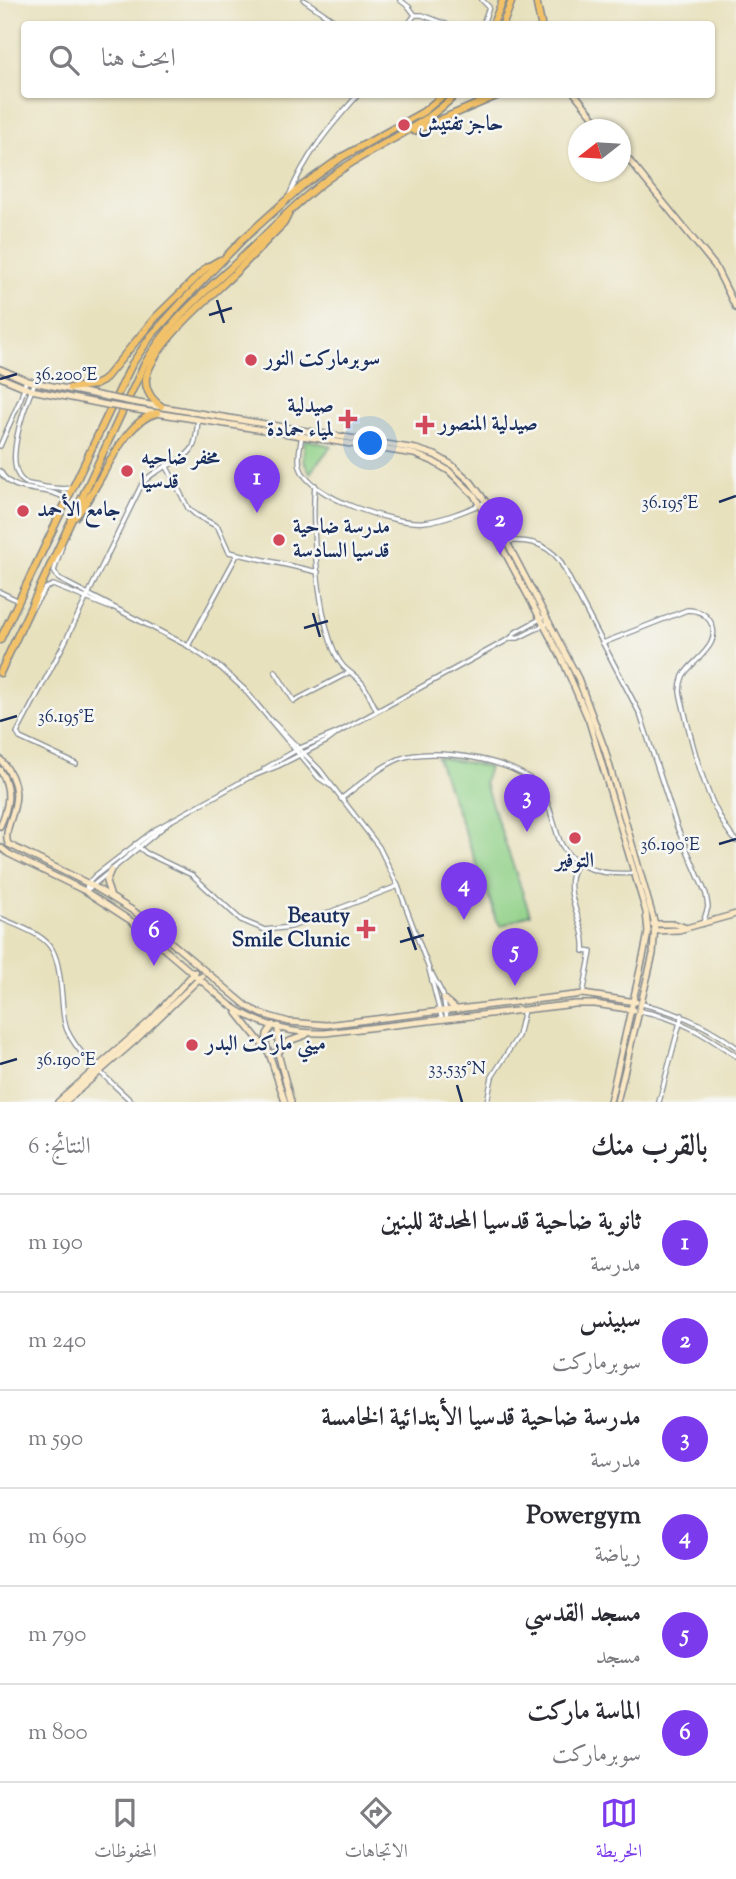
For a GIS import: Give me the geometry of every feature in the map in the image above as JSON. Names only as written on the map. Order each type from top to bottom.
[{"type":"main road","points":[[494,21],[503,0]]},
{"type":"main road","points":[[504,21],[512,0]]},
{"type":"main road","points":[[536,0],[540,21]]},
{"type":"main road","points":[[0,640],[132,364],[162,323],[228,255],[318,172],[399,127],[440,98]]},
{"type":"main road","points":[[0,673],[152,351],[170,327],[290,210],[326,179],[402,135],[452,98]]},
{"type":"main road","points":[[402,135],[491,98]]},
{"type":"main road","points":[[578,98],[595,119]]},
{"type":"main road","points":[[631,161],[715,266],[736,308]]},
{"type":"main road","points":[[161,406],[152,398],[146,380],[157,355],[194,312],[284,223],[290,210]]},
{"type":"main road","points":[[70,388],[103,382],[155,318],[206,268],[228,255]]},
{"type":"main road","points":[[0,369],[26,380],[107,397],[425,452],[444,460],[462,473],[483,503],[578,678],[595,719],[655,927],[653,954],[640,1012],[610,1102]]},
{"type":"main road","points":[[0,377],[31,390],[107,405],[302,432]]},
{"type":"main road","points":[[71,521],[85,505],[131,429],[145,417],[157,413]]},
{"type":"main road","points":[[0,759],[8,768],[15,790],[15,801],[2,843],[9,854],[85,891],[153,938],[244,1015],[275,1027],[311,1034]]},
{"type":"main road","points":[[0,770],[9,791],[7,811],[0,826]]},
{"type":"main road","points":[[2,843],[91,884],[112,897],[135,912],[248,1007],[279,1020],[326,1025],[583,994],[642,1004]]},
{"type":"main road","points":[[111,870],[106,882],[112,897]]},
{"type":"main road","points":[[617,1102],[631,1010],[648,928],[638,873]]},
{"type":"main road","points":[[648,928],[676,930],[736,914]]},
{"type":"main road","points":[[58,1102],[136,1037],[196,976],[200,967]]},
{"type":"main road","points":[[196,976],[206,972]]},
{"type":"main road","points":[[444,999],[457,1010]]},
{"type":"main road","points":[[513,1003],[513,1011]]},
{"type":"main road","points":[[269,1053],[278,1053],[293,1038],[311,1034],[513,1011],[585,1004],[640,1012]]},
{"type":"main road","points":[[230,1005],[269,1053]]},
{"type":"main road","points":[[279,1020],[266,1039],[285,1102]]},
{"type":"main road","points":[[275,1027],[278,1053],[290,1102]]},
{"type":"main road","points":[[65,1102],[98,1070]]},
{"type":"street","points":[[304,0],[335,21]]},
{"type":"street","points":[[400,0],[410,6],[415,15]]},
{"type":"street","points":[[482,0],[489,7],[483,21]]},
{"type":"street","points":[[410,21],[415,15]]},
{"type":"street","points":[[415,15],[438,21]]},
{"type":"street","points":[[288,199],[311,152],[356,98]]},
{"type":"street","points":[[3,454],[26,380]]},
{"type":"street","points":[[0,446],[35,382]]},
{"type":"street","points":[[76,764],[17,735],[141,486],[152,473],[190,451],[196,438],[198,419]]},
{"type":"street","points":[[302,432],[300,466],[315,485],[346,505],[410,522],[434,521],[483,503]]},
{"type":"street","points":[[166,465],[188,508],[195,515],[218,527],[226,550],[237,555],[318,572]]},
{"type":"street","points":[[2,469],[22,482],[57,489],[74,487]]},
{"type":"street","points":[[2,469],[14,486],[56,494],[67,500]]},
{"type":"street","points":[[315,485],[313,515],[320,594],[330,637],[336,655],[348,673],[362,682],[377,711]]},
{"type":"street","points":[[503,541],[535,542],[554,552],[603,643],[643,722],[677,827],[706,894],[708,907],[702,925]]},
{"type":"street","points":[[61,542],[62,548],[54,571],[59,579],[188,646],[227,673],[281,728],[297,750],[323,774],[379,848],[398,886],[445,1019]]},
{"type":"street","points":[[188,646],[237,555]]},
{"type":"street","points":[[57,585],[59,579]]},
{"type":"street","points":[[31,608],[46,588],[57,585],[113,608]]},
{"type":"street","points":[[0,592],[19,601]]},
{"type":"street","points":[[603,643],[687,610],[698,611],[708,618],[713,629],[712,641],[682,677],[680,692],[708,794],[719,817],[736,841]]},
{"type":"street","points":[[91,884],[111,870],[156,829],[263,771],[302,754],[511,638],[516,632],[545,621]]},
{"type":"street","points":[[275,671],[294,701],[348,673]]},
{"type":"street","points":[[263,771],[268,765],[297,750],[340,732]]},
{"type":"street","points":[[341,799],[387,765],[412,755],[438,753],[503,765],[524,773],[540,788],[550,808],[560,843],[578,864],[611,874],[638,873]]},
{"type":"street","points":[[137,846],[192,876],[242,920],[265,930],[291,927],[398,886]]},
{"type":"street","points":[[85,891],[137,846]]},
{"type":"street","points":[[578,864],[571,875],[570,887],[585,941],[584,951],[591,952],[583,994]]},
{"type":"street","points":[[0,918],[43,938],[53,948],[60,970],[66,1028],[98,1070],[132,1102]]},
{"type":"street","points":[[429,969],[444,999],[443,1012]]},
{"type":"street","points":[[642,1004],[682,1015],[710,1029],[736,1047]]},
{"type":"street","points":[[487,1102],[492,1077],[518,1036],[524,1010]]},
{"type":"street","points":[[640,1012],[680,1023],[707,1036],[736,1056]]},
{"type":"street","points":[[659,1102],[682,1015]]},
{"type":"green space","points":[[305,439],[331,446],[310,473],[303,460]]},
{"type":"green space","points":[[437,757],[489,767],[484,782],[530,914],[501,926],[495,918]]},
{"type":"place","name":"حاجز تفتيش","points":[[404,125]]},
{"type":"place","name":"سوبرماركت النور","points":[[251,360]]},
{"type":"place","name":"صيدلية لمياء حمادة","points":[[348,419]]},
{"type":"place","name":"صيدلية المنصور","points":[[425,425]]},
{"type":"place","name":"مخفر ضاحيه قدسيا","points":[[127,471]]},
{"type":"place","name":"جامع الأحمد","points":[[23,511]]},
{"type":"place","name":"ثانوية ضاحية قدسيا المحدثة للبنين","points":[[257,513]]},
{"type":"place","name":"مدرسة ضاحية قدسيا السادسة","points":[[279,540]]},
{"type":"place","name":"سبينس","points":[[500,555]]},
{"type":"place","name":"مدرسة ضاحية قدسيا الأبتدائية الخامسة","points":[[527,832]]},
{"type":"place","name":"التوفير","points":[[575,838]]},
{"type":"place","name":"Powergym","points":[[464,920]]},
{"type":"place","name":"Beauty Smile Clunic","points":[[366,929]]},
{"type":"place","name":"الماسة ماركت","points":[[154,966]]},
{"type":"place","name":"مسجد القدسي","points":[[515,986]]},
{"type":"place","name":"ميني ماركت البدر","points":[[192,1045]]}]
